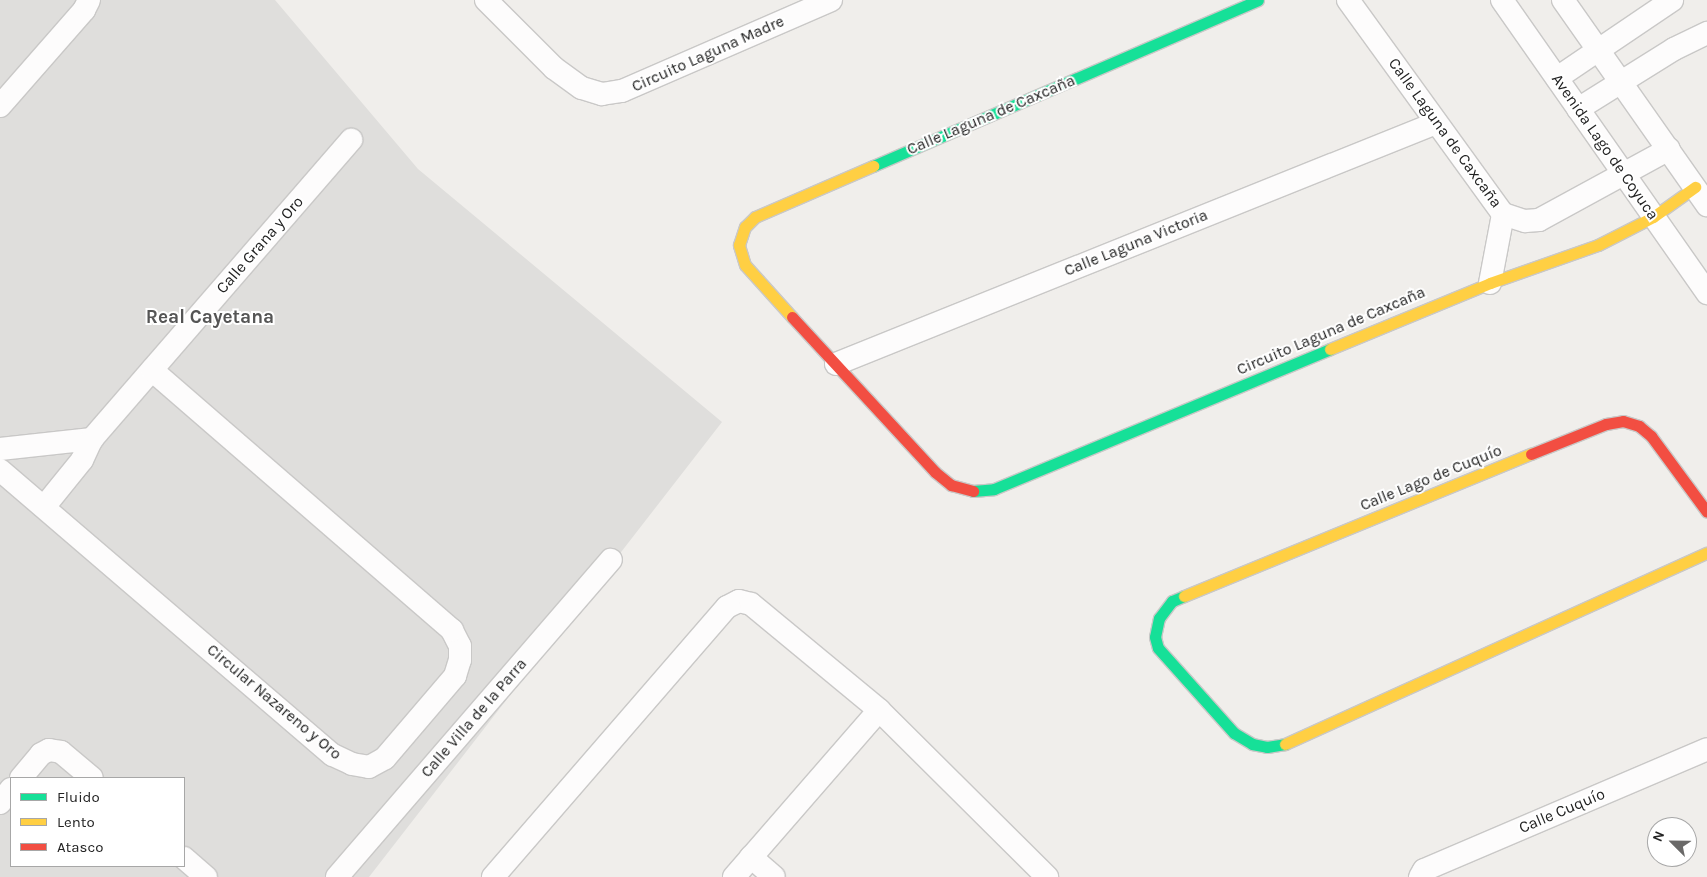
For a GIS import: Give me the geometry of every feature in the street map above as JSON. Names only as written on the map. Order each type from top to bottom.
[{"type":"street","points":[[0,106],[84,10],[89,0]]},
{"type":"street","name":"Circuito Laguna Madre","points":[[486,0],[554,68],[582,88],[602,94],[622,91],[831,0]]},
{"type":"street","name":"Calle Laguna de Caxcaña","points":[[836,364],[745,265],[739,245],[745,227],[755,217],[1258,0]]},
{"type":"street","name":"Calle Laguna de Caxcaña","points":[[1348,0],[1503,214],[1525,221],[1539,220],[1668,149]]},
{"type":"street","name":"Avenida Lago de Coyuca","points":[[1502,0],[1707,293]]},
{"type":"street","points":[[1563,0],[1701,196]]},
{"type":"street","points":[[1557,78],[1672,0]]},
{"type":"street","points":[[1578,109],[1622,83],[1674,48],[1707,33]]},
{"type":"street","name":"Calle Laguna Victoria","points":[[836,364],[1436,123]]},
{"type":"street","name":"Calle Grana y Oro","points":[[44,507],[82,460],[92,439],[351,140]]},
{"type":"street","name":"Circuito Laguna de Caxcaña","points":[[836,364],[935,472],[951,485],[973,491],[994,489],[1490,283],[1598,245],[1654,216],[1701,196]]},
{"type":"street","points":[[1490,283],[1503,214]]},
{"type":"street","name":"Circular Nazareno y Oro","points":[[0,470],[333,755],[352,764],[368,767],[385,758],[455,676],[460,660],[460,646],[452,630],[152,370]]},
{"type":"street","name":"Calle Lago de Cuquío","points":[[1707,512],[1651,436],[1639,426],[1623,421],[1606,424],[1172,601],[1159,618],[1155,637],[1158,648],[1234,733],[1260,745],[1286,744],[1707,553]]},
{"type":"street","points":[[0,449],[92,439]]},
{"type":"street","name":"Calle Villa de la Parra","points":[[337,877],[611,560]]},
{"type":"street","points":[[493,877],[727,607],[740,601],[751,604],[879,710],[1047,877]]},
{"type":"street","points":[[734,877],[879,710]]},
{"type":"street","name":"Calle Cuquío","points":[[1420,877],[1424,870],[1707,749]]},
{"type":"street","points":[[22,777],[41,754],[49,750],[61,752],[91,777]]},
{"type":"street","points":[[0,803],[10,791]]},
{"type":"street","points":[[751,858],[774,877]]},
{"type":"street","points":[[185,859],[206,877]]},
{"type":"shaded area","points":[[0,0],[275,0],[418,169],[722,422],[369,877],[0,877]]},
{"type":"traffic: fast","points":[[873,166],[1258,0]]},
{"type":"traffic: fast","points":[[973,491],[994,489],[1330,349]]},
{"type":"traffic: fast","points":[[1184,596],[1172,601],[1159,618],[1155,637],[1158,648],[1234,733],[1252,744],[1267,747],[1285,744]]},
{"type":"traffic: slow","points":[[792,317],[745,265],[739,245],[745,227],[755,217],[873,166]]},
{"type":"traffic: slow","points":[[1330,349],[1490,283],[1598,245],[1653,217],[1695,187]]},
{"type":"traffic: slow","points":[[1184,596],[1531,454]]},
{"type":"traffic: slow","points":[[1285,744],[1707,553]]},
{"type":"traffic: jam","points":[[792,317],[935,472],[951,485],[973,491]]},
{"type":"traffic: jam","points":[[1531,454],[1606,424],[1623,421],[1639,426],[1651,436],[1707,512]]},
{"type":"district","name":"Real Cayetana","points":[[210,318]]}]
